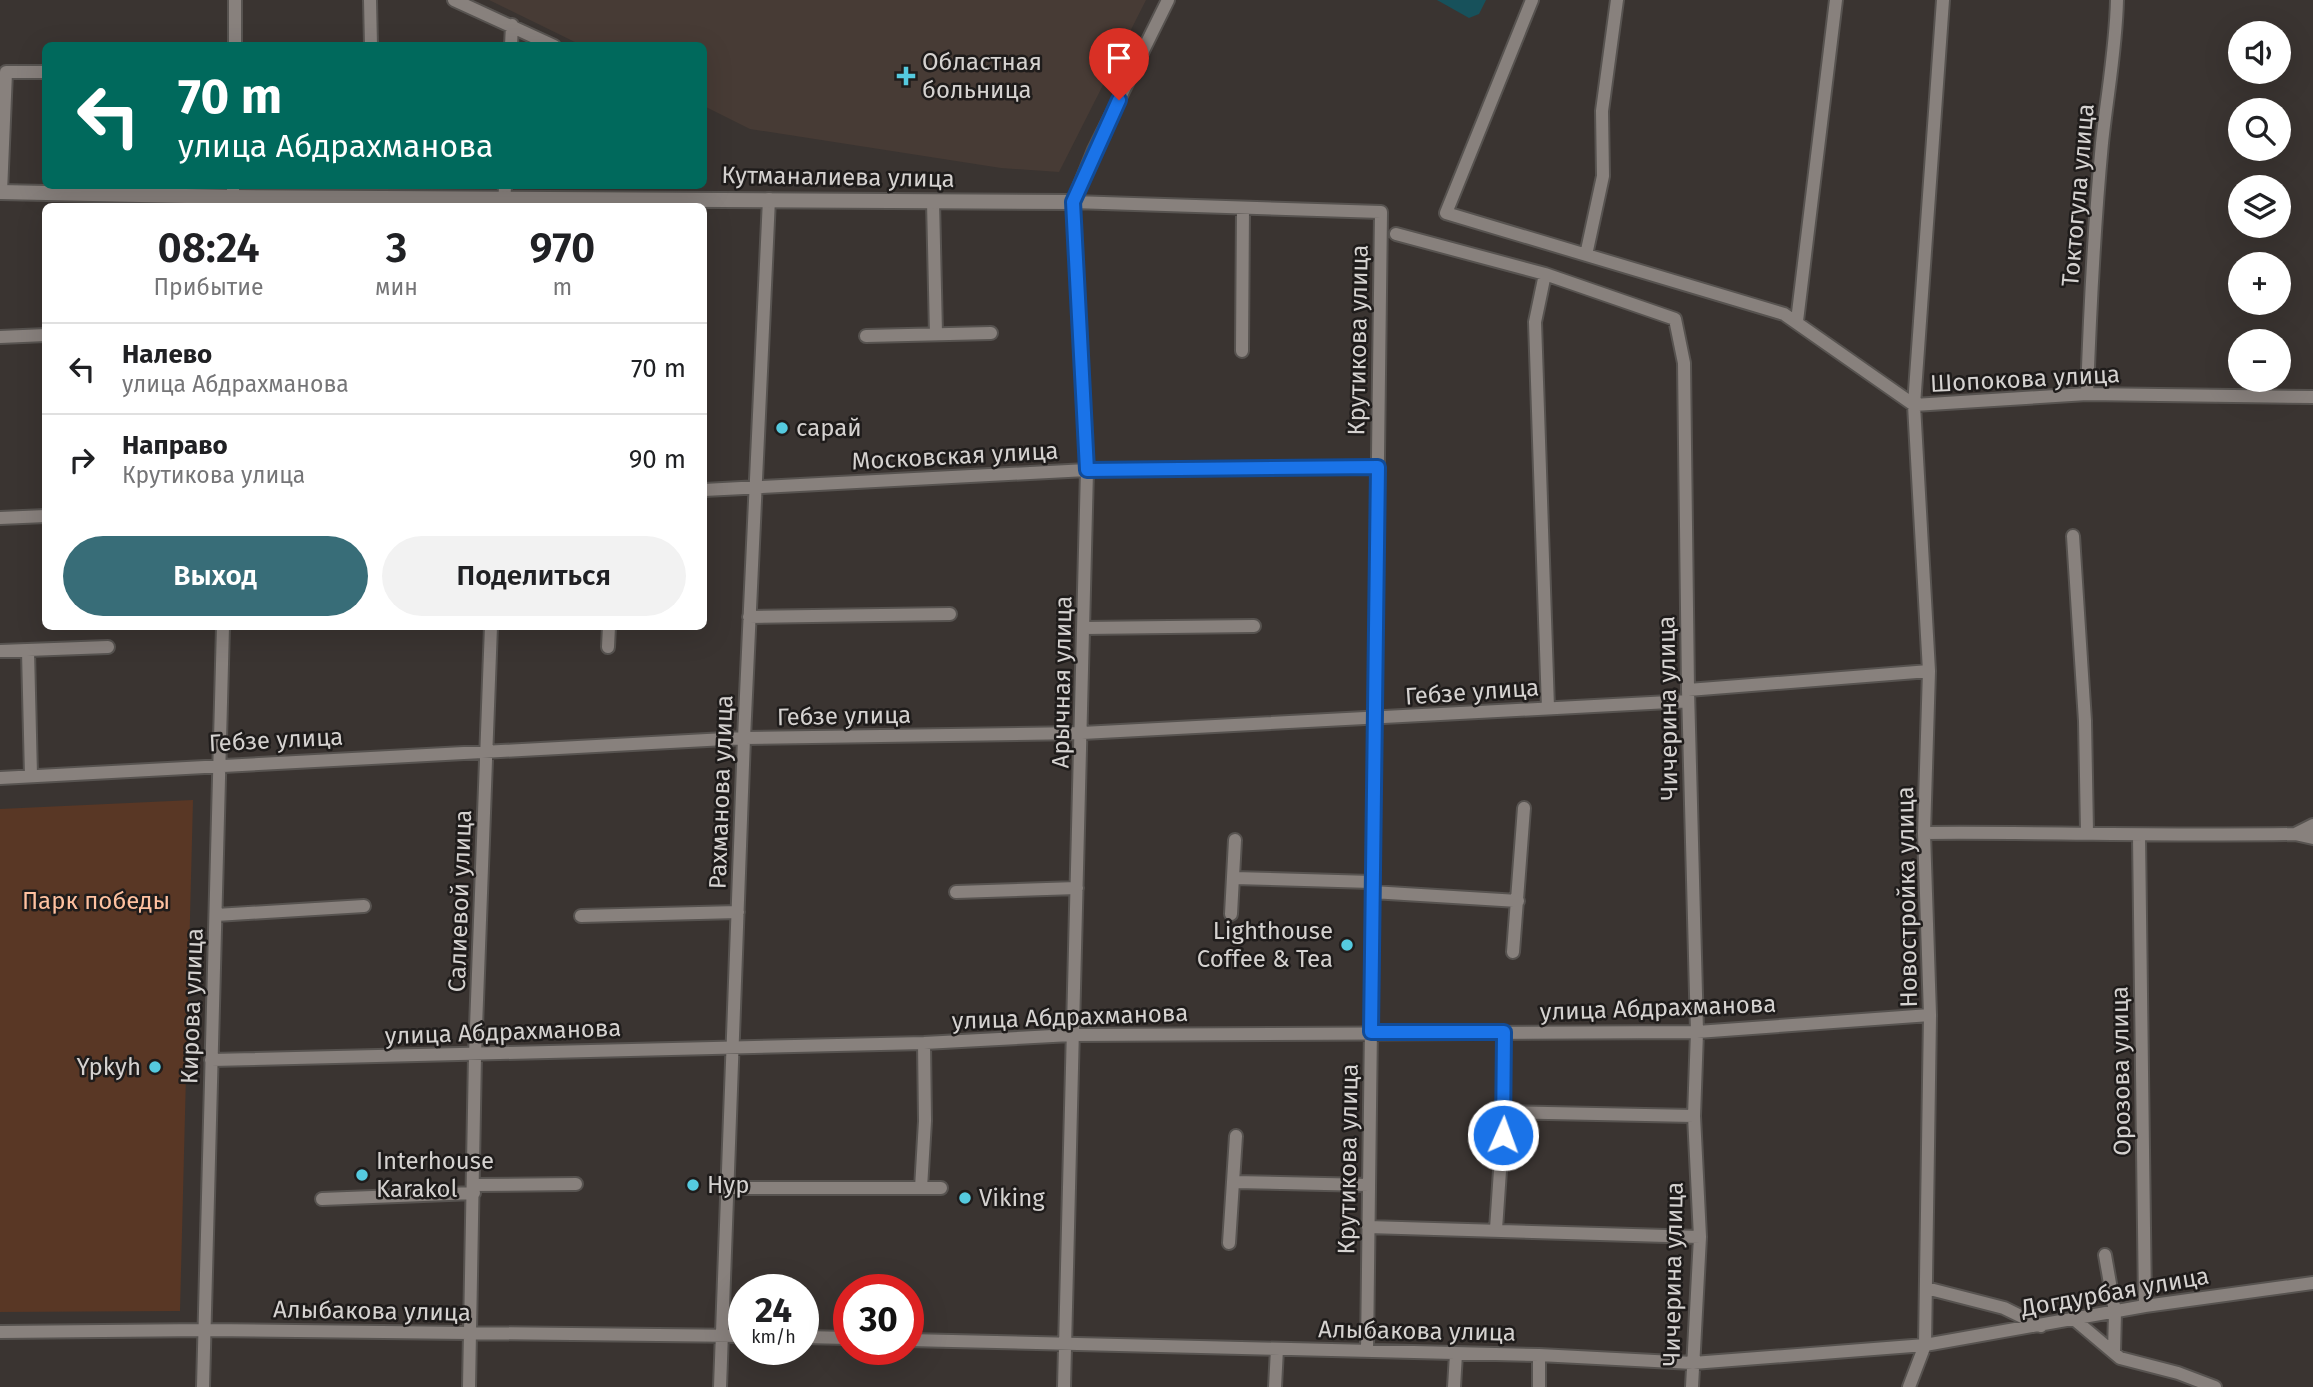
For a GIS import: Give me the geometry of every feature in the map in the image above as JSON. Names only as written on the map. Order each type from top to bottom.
[{"type":"street","points":[[235,0],[235,42]]},
{"type":"street","points":[[370,0],[371,42]]},
{"type":"street","points":[[454,0],[546,42]]},
{"type":"street","name":"Арычная улица","points":[[1064,1387],[1063,1343],[1082,733],[1087,470],[1073,202],[1094,150],[1168,0]]},
{"type":"street","name":"Шопокова улица","points":[[1532,0],[1446,213],[1784,314],[1914,405],[2087,394],[2313,397]]},
{"type":"street","points":[[1586,255],[1603,176],[1602,111],[1617,0]]},
{"type":"street","points":[[1797,321],[1836,0]]},
{"type":"street","name":"Новостройка улица","points":[[1909,1387],[1925,1345],[1930,1015],[1924,833],[1929,671],[1914,405],[1943,0]]},
{"type":"street","name":"Токтогула улица","points":[[2087,394],[2092,254],[2104,120],[2116,40],[2117,0]]},
{"type":"street","points":[[511,42],[512,25]]},
{"type":"street","points":[[1,192],[3,72],[42,72]]},
{"type":"street","name":"Кутманалиева улица","points":[[1,192],[1073,202],[1381,212]]},
{"type":"street","name":"Рахманова улица","points":[[720,1387],[744,738],[769,199]]},
{"type":"street","points":[[933,201],[936,334]]},
{"type":"street","points":[[1242,351],[1243,208]]},
{"type":"street","name":"Крутикова улица","points":[[1367,1351],[1381,212]]},
{"type":"street","name":"Чичерина улица","points":[[1396,234],[1545,274],[1675,320],[1684,363],[1688,695],[1697,1032],[1694,1116],[1700,1237],[1692,1387]]},
{"type":"street","points":[[1545,274],[1535,322],[1535,338],[1548,708]]},
{"type":"street","points":[[866,336],[991,333]]},
{"type":"street","points":[[0,337],[42,335]]},
{"type":"street","name":"Московская улица","points":[[707,490],[1087,470],[1378,467]]},
{"type":"street","points":[[0,518],[42,516]]},
{"type":"street","points":[[2073,536],[2085,721],[2087,832]]},
{"type":"street","points":[[749,617],[950,614]]},
{"type":"street","points":[[1084,628],[1254,626]]},
{"type":"street","name":"Кирова улица","points":[[203,1387],[223,630]]},
{"type":"street","name":"Салиевой улица","points":[[469,1387],[475,1054],[491,630]]},
{"type":"street","points":[[608,647],[609,630]]},
{"type":"street","points":[[0,652],[108,647]]},
{"type":"street","points":[[28,651],[31,776]]},
{"type":"street","name":"Гебзе улица","points":[[0,778],[220,764],[744,738],[1082,733],[1374,719],[1548,708],[1929,671]]},
{"type":"street","points":[[1513,952],[1524,808]]},
{"type":"street","points":[[2295,834],[2313,825]]},
{"type":"street","points":[[1924,833],[2087,832],[2139,836],[2295,834],[2313,838]]},
{"type":"street","name":"Орозова улица","points":[[2139,836],[2146,1306]]},
{"type":"street","points":[[1231,914],[1235,840]]},
{"type":"street","points":[[1234,878],[1372,887],[1518,901]]},
{"type":"street","points":[[956,892],[1077,888]]},
{"type":"street","points":[[216,915],[363,906]]},
{"type":"street","points":[[581,916],[738,912]]},
{"type":"street","name":"улица Абдрахманова","points":[[211,1060],[924,1043],[1071,1035],[1697,1032],[1930,1015]]},
{"type":"street","points":[[1496,1229],[1504,1112],[1504,1032]]},
{"type":"street","points":[[921,1188],[925,1122],[924,1043]]},
{"type":"street","points":[[1504,1112],[1694,1116]]},
{"type":"street","points":[[1229,1243],[1236,1136]]},
{"type":"street","points":[[1234,1182],[1369,1185]]},
{"type":"street","points":[[322,1199],[576,1184]]},
{"type":"street","points":[[727,1188],[941,1188]]},
{"type":"street","points":[[1368,1227],[1700,1237]]},
{"type":"street","points":[[2105,1255],[2115,1312],[2113,1352]]},
{"type":"street","name":"Догдурбая улица","points":[[1925,1345],[2146,1306],[2313,1283]]},
{"type":"street","points":[[1926,1288],[2004,1308],[2041,1326]]},
{"type":"street","points":[[2075,1320],[2120,1357],[2178,1373],[2215,1387]]},
{"type":"street","name":"Алыбакова улица","points":[[0,1332],[206,1330],[728,1335]]},
{"type":"street","name":"Алыбакова улица","points":[[924,1340],[1539,1355],[1693,1363],[1925,1345]]},
{"type":"street","points":[[1275,1387],[1277,1349]]},
{"type":"street","points":[[1454,1387],[1456,1354]]},
{"type":"street","points":[[1539,1355],[1539,1387]]},
{"type":"shaded area","name":"Областная больница","points":[[489,0],[1146,0],[1059,172],[1001,168],[750,129],[707,108],[707,42],[575,42]]},
{"type":"green space","name":"Парк победы","points":[[193,800],[180,1311],[0,1312],[0,809]]},
{"type":"water","points":[[1437,0],[1486,0],[1479,14],[1469,18]]},
{"type":"place","name":"Областная больница","points":[[906,76]]},
{"type":"place","name":"сарай","points":[[782,428]]},
{"type":"place","name":"Lighthouse Coffee & Tea","points":[[1347,945]]},
{"type":"place","name":"Ypkyh","points":[[155,1067]]},
{"type":"place","name":"Interhouse Karakol","points":[[362,1175]]},
{"type":"place","name":"Нур","points":[[693,1185]]},
{"type":"place","name":"Viking","points":[[965,1198]]},
{"type":"route","points":[[1119,100],[1094,150],[1073,202],[1087,470],[1378,467],[1371,1032],[1504,1032],[1503,1135]]}]
